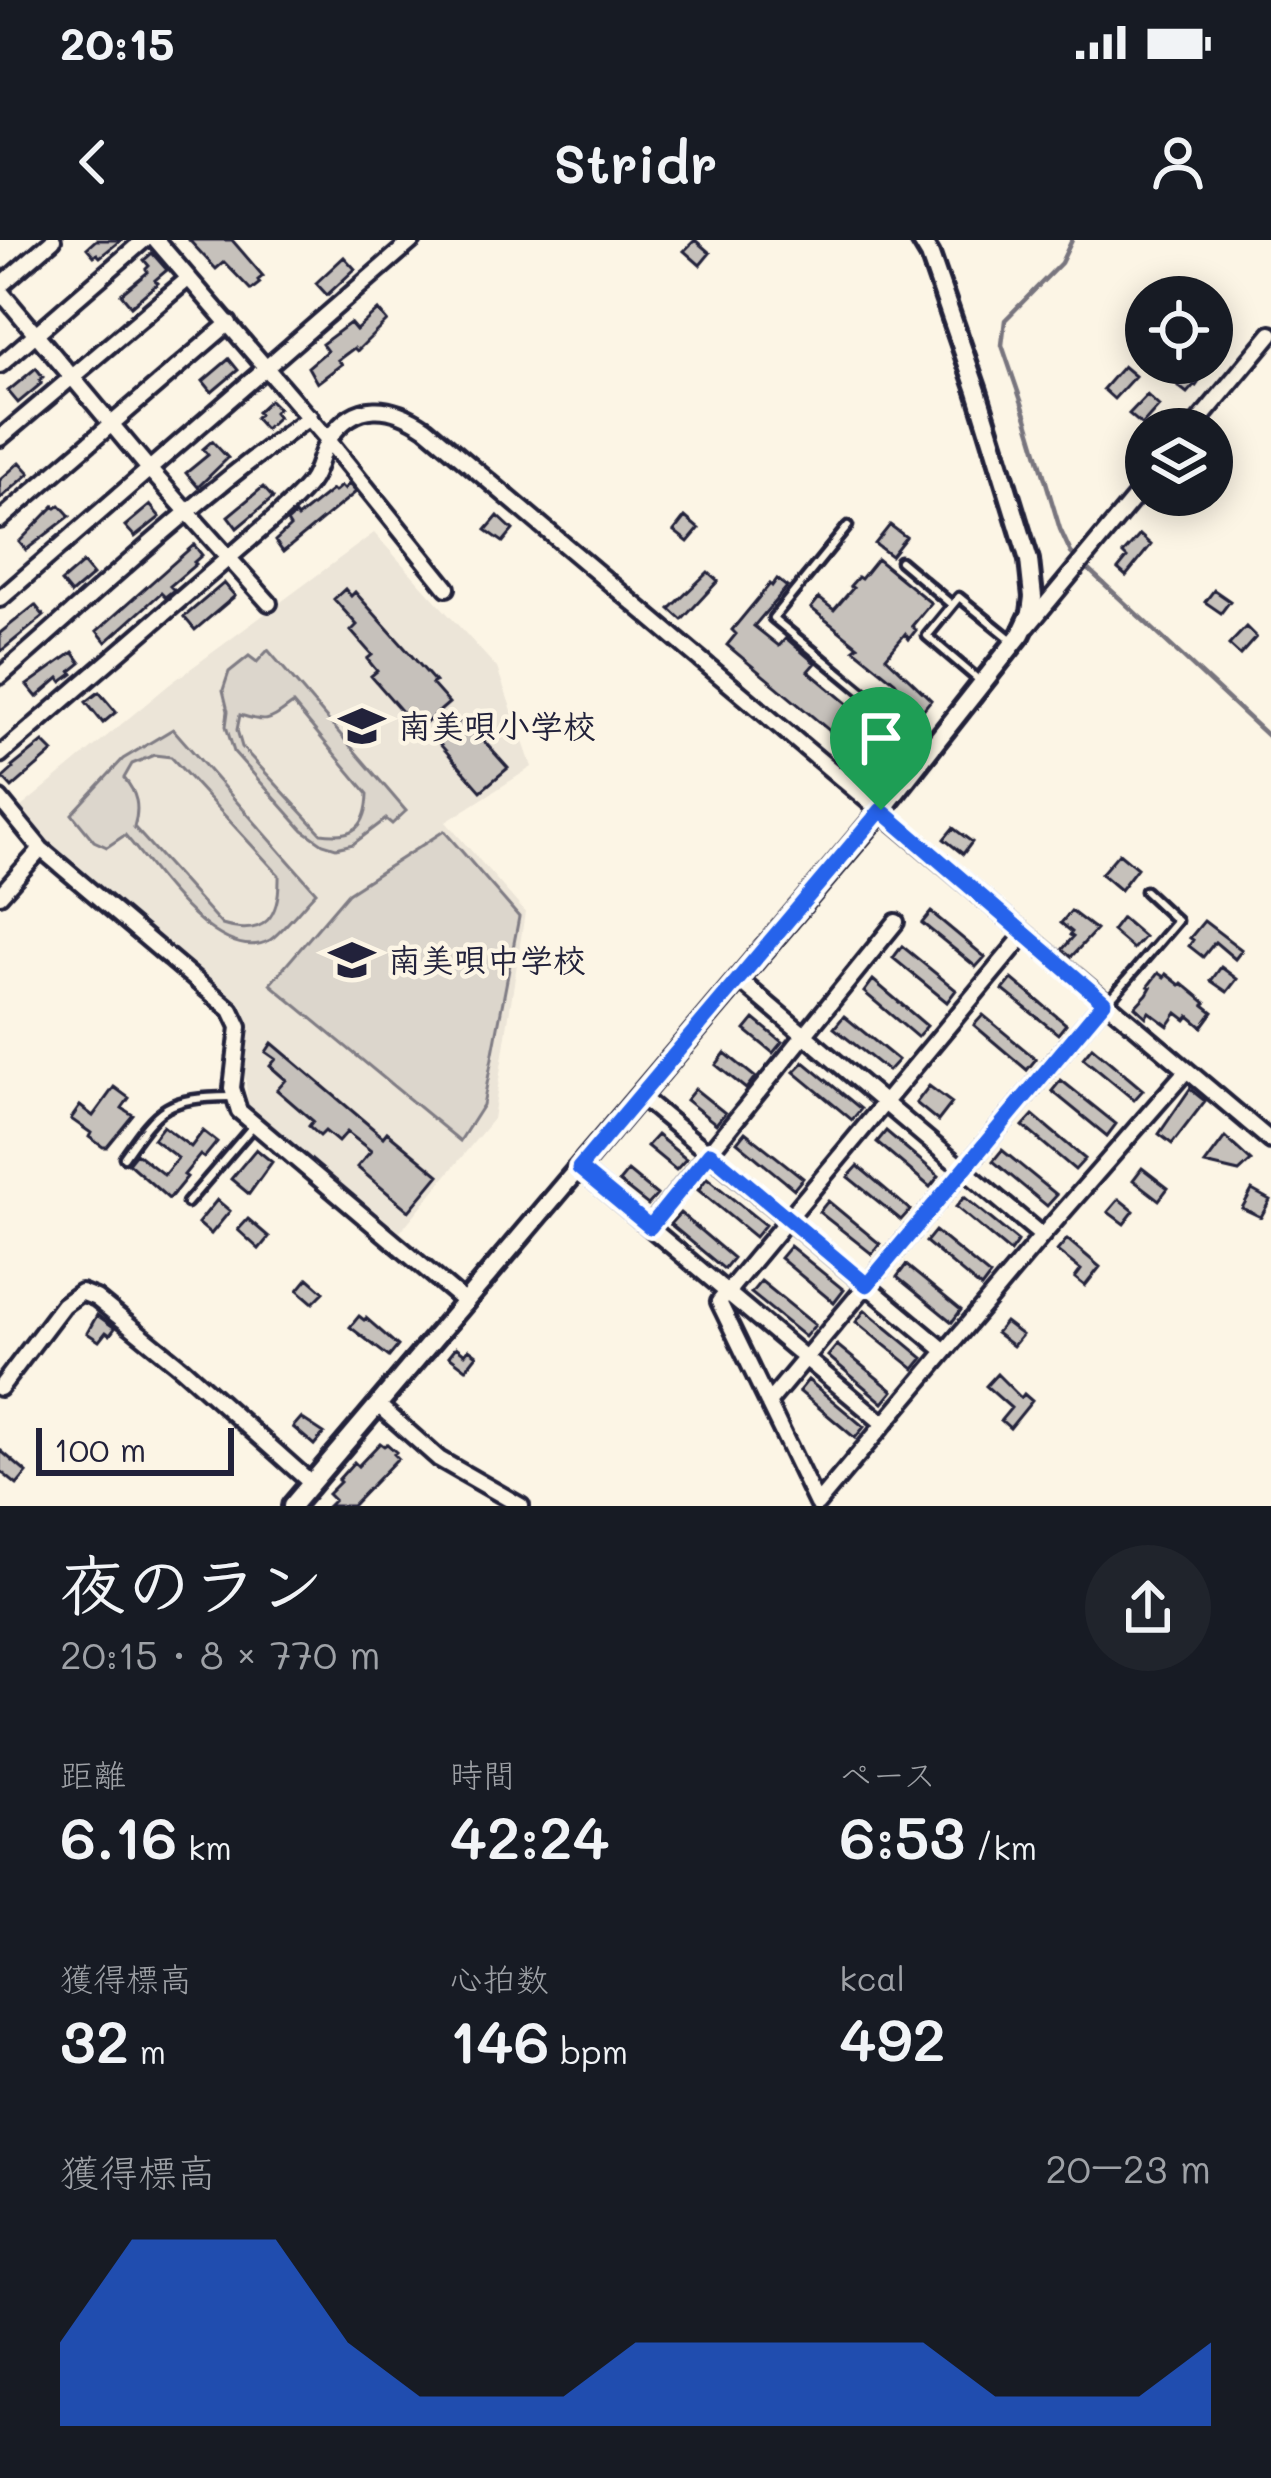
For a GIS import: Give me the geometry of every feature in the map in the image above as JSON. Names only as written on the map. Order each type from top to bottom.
[{"type":"street","points":[[53,240],[0,289],[149,469],[269,603]]},
{"type":"street","points":[[0,365],[144,240]]},
{"type":"street","points":[[156,240],[310,417],[447,588]]},
{"type":"street","points":[[0,598],[413,240]]},
{"type":"street","points":[[921,240],[977,391],[1029,560],[1031,613],[1018,638]]},
{"type":"street","points":[[0,438],[189,278]]},
{"type":"street","points":[[0,520],[229,323]]},
{"type":"street","points":[[1209,408],[1271,334]]},
{"type":"street","points":[[0,755],[277,516],[312,481],[328,440],[348,420],[368,410],[388,408],[406,414],[493,483],[1271,1141]]},
{"type":"street","points":[[0,676],[188,512],[310,417]]},
{"type":"street","points":[[292,1506],[881,810],[1125,509]]},
{"type":"street","points":[[0,799],[40,849],[231,1010],[239,1027],[232,1088],[239,1112],[466,1303]]},
{"type":"street","points":[[0,895],[40,849]]},
{"type":"street","points":[[650,1227],[896,922]]},
{"type":"street","points":[[1024,935],[719,1302],[817,1504],[1186,1070]]},
{"type":"street","points":[[737,978],[1042,1236]]},
{"type":"street","points":[[768,1403],[1105,1003]]},
{"type":"street","points":[[639,1095],[945,1351]]},
{"type":"street","points":[[579,1168],[884,1424]]},
{"type":"street","points":[[0,1388],[63,1305],[81,1292],[96,1298],[182,1368],[311,1484]]},
{"type":"street","points":[[378,1405],[439,1460],[521,1506]]},
{"type":"street","points":[[479,1506],[494,1491]]},
{"type":"lane","points":[[848,526],[772,618],[909,730],[892,751],[914,769]]},
{"type":"lane","points":[[900,562],[952,605]]},
{"type":"lane","points":[[982,683],[927,636],[959,597],[1018,638]]},
{"type":"lane","points":[[1105,1003],[1178,921],[1145,891]]},
{"type":"lane","points":[[124,1157],[164,1106],[191,1098],[235,1097]]},
{"type":"lane","points":[[187,1203],[253,1126]]},
{"type":"shaded area","name":"南美唄中学校","points":[[374,533],[497,668],[532,767],[446,822],[525,912],[493,1119],[400,1232],[248,1106],[249,1030],[243,1007],[46,842],[20,808],[170,684]]},
{"type":"shaded area","points":[[268,650],[406,811],[392,824],[386,819],[353,844],[336,848],[323,844],[303,830],[234,752],[223,690],[229,672],[249,656],[257,662]],"holes":[[[293,704],[368,794],[365,815],[356,828],[342,834],[321,833],[242,747],[237,730],[240,715],[268,719]]]},
{"type":"shaded area","points":[[173,729],[316,892],[270,940],[250,945],[209,928],[169,890],[125,835],[107,847],[94,841],[72,814],[123,759]],"holes":[[[154,755],[171,757],[279,875],[277,902],[260,926],[222,925],[134,827],[136,801],[124,778],[132,764]]]},
{"type":"shaded area","points":[[444,831],[519,917],[483,1105],[460,1141],[270,984],[348,893]]},
{"type":"building","points":[[96,240],[121,240],[100,257],[87,248]]},
{"type":"building","points":[[189,240],[232,240],[263,276],[260,283],[251,290],[224,262],[216,269]]},
{"type":"building","points":[[695,240],[710,253],[700,265],[684,251]]},
{"type":"building","points":[[152,253],[167,270],[131,306],[121,294],[148,272],[144,260]]},
{"type":"building","points":[[344,257],[355,269],[327,295],[316,283]]},
{"type":"building","points":[[378,310],[387,321],[317,383],[308,367],[327,351],[322,344],[350,323],[356,330]]},
{"type":"building","points":[[229,359],[238,370],[212,392],[203,381]]},
{"type":"building","points":[[36,368],[42,383],[18,403],[8,391]]},
{"type":"building","points":[[1125,368],[1128,384],[1114,399],[1103,389]]},
{"type":"building","points":[[1147,395],[1159,406],[1157,408],[1135,408]]},
{"type":"building","points":[[270,400],[278,408],[274,412],[278,417],[265,429],[255,418]]},
{"type":"building","points":[[212,441],[228,458],[198,487],[186,473],[208,455],[203,449]]},
{"type":"building","points":[[20,462],[30,473],[0,499],[0,480]]},
{"type":"building","points":[[349,484],[356,492],[283,552],[275,541],[290,527],[287,522],[332,490]]},
{"type":"building","points":[[263,487],[273,498],[237,528],[228,516]]},
{"type":"building","points":[[60,505],[70,516],[26,550],[19,542]]},
{"type":"building","points":[[150,505],[160,517],[135,537],[125,526]]},
{"type":"building","points":[[498,516],[513,530],[503,542],[486,530]]},
{"type":"building","points":[[685,517],[699,529],[688,542],[674,531]]},
{"type":"building","points":[[890,525],[906,537],[891,556],[875,544]]},
{"type":"building","points":[[1140,535],[1151,545],[1126,576],[1118,569],[1127,558],[1123,554]]},
{"type":"building","points":[[194,545],[202,555],[170,586],[174,590],[165,597],[161,593],[106,642],[97,631]]},
{"type":"building","points":[[877,559],[931,603],[912,626],[916,630],[909,639],[905,634],[886,657],[931,700],[918,716],[891,692],[895,682],[811,608],[819,598],[834,610]]},
{"type":"building","points":[[83,563],[93,575],[71,594],[61,582]]},
{"type":"building","points":[[708,572],[718,581],[682,620],[670,609]]},
{"type":"building","points":[[777,579],[787,587],[754,626],[779,646],[786,638],[815,663],[808,671],[891,740],[874,768],[727,645],[736,634],[732,630]]},
{"type":"building","points":[[224,583],[235,596],[195,630],[184,617]]},
{"type":"building","points":[[345,589],[351,596],[355,592],[449,703],[418,730],[371,676],[377,671],[367,659],[372,655],[351,631],[357,625],[334,599]]},
{"type":"building","points":[[1214,590],[1230,601],[1221,613],[1205,602]]},
{"type":"building","points":[[35,605],[44,616],[0,652],[0,633]]},
{"type":"building","points":[[1246,627],[1256,637],[1240,655],[1229,645]]},
{"type":"building","points":[[73,652],[81,663],[73,674],[62,682],[59,678],[37,697],[27,685]]},
{"type":"building","points":[[99,692],[116,712],[103,723],[86,702]]},
{"type":"building","points":[[463,718],[508,768],[481,791],[437,741]]},
{"type":"building","points":[[43,742],[53,752],[12,788],[3,778]]},
{"type":"building","points":[[953,828],[972,842],[963,854],[944,839]]},
{"type":"building","points":[[1119,853],[1137,868],[1120,890],[1101,874]]},
{"type":"building","points":[[1071,911],[1096,930],[1071,957],[1062,950],[1072,932],[1061,923]]},
{"type":"building","points":[[931,912],[985,957],[976,967],[922,923]]},
{"type":"building","points":[[1122,918],[1144,937],[1133,949],[1112,931]]},
{"type":"building","points":[[1204,921],[1242,950],[1235,959],[1215,942],[1203,957],[1189,946]]},
{"type":"building","points":[[902,946],[956,990],[947,1002],[893,958]]},
{"type":"building","points":[[1221,967],[1237,979],[1227,992],[1211,981]]},
{"type":"building","points":[[1158,973],[1182,983],[1206,1003],[1213,1012],[1202,1027],[1177,1013],[1168,1026],[1135,1007]]},
{"type":"building","points":[[1012,979],[1066,1024],[1058,1034],[1003,990]]},
{"type":"building","points":[[873,980],[927,1026],[917,1037],[864,992]]},
{"type":"building","points":[[983,1015],[1036,1059],[1027,1070],[974,1025]]},
{"type":"building","points":[[844,1016],[898,1060],[888,1071],[834,1028]]},
{"type":"building","points":[[754,1019],[782,1042],[773,1053],[745,1030]]},
{"type":"building","points":[[272,1043],[383,1137],[387,1132],[439,1175],[409,1211],[357,1167],[371,1151],[347,1132],[338,1142],[325,1131],[320,1136],[309,1126],[313,1121],[277,1090],[286,1080],[270,1066],[276,1059],[266,1052]]},
{"type":"building","points":[[1092,1047],[1143,1090],[1134,1100],[1083,1058]]},
{"type":"building","points":[[725,1053],[755,1077],[746,1089],[716,1065]]},
{"type":"building","points":[[804,1062],[861,1109],[852,1120],[794,1072]]},
{"type":"building","points":[[1061,1080],[1116,1124],[1107,1136],[1052,1091]]},
{"type":"building","points":[[929,1086],[952,1103],[938,1121],[916,1103]]},
{"type":"building","points":[[114,1087],[129,1098],[122,1108],[133,1115],[103,1147],[71,1119],[80,1106],[93,1116]]},
{"type":"building","points":[[695,1089],[725,1113],[716,1124],[686,1100]]},
{"type":"building","points":[[1190,1089],[1205,1101],[1172,1144],[1159,1134]]},
{"type":"building","points":[[1033,1115],[1085,1159],[1075,1170],[1023,1126]]},
{"type":"building","points":[[163,1126],[191,1147],[203,1131],[217,1142],[204,1158],[200,1155],[169,1199],[128,1163],[136,1153],[164,1175],[178,1158],[153,1139]]},
{"type":"building","points":[[886,1131],[939,1176],[930,1187],[877,1142]]},
{"type":"building","points":[[745,1132],[803,1178],[794,1189],[737,1142]]},
{"type":"building","points":[[657,1135],[686,1159],[676,1170],[647,1146]]},
{"type":"building","points":[[1225,1137],[1251,1161],[1239,1172],[1205,1164]]},
{"type":"building","points":[[256,1149],[272,1162],[249,1194],[231,1179]]},
{"type":"building","points":[[1002,1150],[1057,1195],[1047,1206],[993,1161]]},
{"type":"building","points":[[858,1166],[910,1210],[901,1220],[848,1177]]},
{"type":"building","points":[[1142,1168],[1168,1188],[1159,1200],[1133,1180]]},
{"type":"building","points":[[628,1171],[657,1195],[648,1205],[619,1182]]},
{"type":"building","points":[[707,1178],[765,1225],[755,1237],[698,1190]]},
{"type":"building","points":[[1252,1190],[1270,1200],[1261,1217],[1242,1208]]},
{"type":"building","points":[[964,1197],[1018,1241],[1010,1252],[956,1207]]},
{"type":"building","points":[[1119,1199],[1134,1211],[1124,1224],[1108,1212]]},
{"type":"building","points":[[217,1200],[230,1211],[211,1234],[198,1223]]},
{"type":"building","points":[[828,1201],[880,1244],[872,1254],[819,1212]]},
{"type":"building","points":[[680,1213],[733,1258],[724,1269],[670,1224]]},
{"type":"building","points":[[248,1219],[269,1237],[259,1249],[238,1230]]},
{"type":"building","points":[[935,1231],[990,1276],[981,1288],[926,1242]]},
{"type":"building","points":[[1067,1239],[1100,1267],[1085,1286],[1075,1278],[1081,1270],[1057,1251]]},
{"type":"building","points":[[790,1246],[844,1290],[834,1303],[780,1258]]},
{"type":"building","points":[[906,1265],[961,1310],[952,1322],[897,1277]]},
{"type":"building","points":[[308,1278],[324,1292],[313,1303],[298,1290]]},
{"type":"building","points":[[761,1281],[815,1325],[805,1337],[751,1293]]},
{"type":"building","points":[[865,1310],[923,1358],[914,1369],[856,1322]]},
{"type":"building","points":[[97,1315],[115,1328],[99,1341],[87,1333]]},
{"type":"building","points":[[359,1316],[398,1346],[389,1357],[350,1327]]},
{"type":"building","points":[[1005,1322],[1022,1335],[1013,1346],[996,1333]]},
{"type":"building","points":[[837,1345],[893,1391],[883,1403],[828,1356]]},
{"type":"building","points":[[456,1347],[477,1355],[466,1369],[449,1356]]},
{"type":"building","points":[[997,1374],[1021,1398],[1024,1394],[1032,1401],[1010,1428],[1001,1420],[1011,1408],[986,1386]]},
{"type":"building","points":[[808,1380],[864,1427],[855,1438],[799,1391]]},
{"type":"building","points":[[301,1418],[324,1433],[314,1445],[293,1427]]},
{"type":"building","points":[[380,1443],[387,1444],[398,1458],[352,1506],[328,1506],[334,1500],[328,1494],[338,1480]]},
{"type":"building","points":[[0,1450],[27,1473],[17,1485],[0,1471]]},
{"type":"waterway","points":[[1072,240],[1061,263],[1005,320],[1002,345],[1060,529],[1071,553],[1271,739]]},
{"type":"place","name":"南美唄小学校","points":[[362,726]]},
{"type":"place","name":"南美唄中学校","points":[[352,960]]},
{"type":"route","points":[[881,810],[1104,1002],[867,1285],[710,1153],[650,1227],[579,1168],[881,810]]}]
